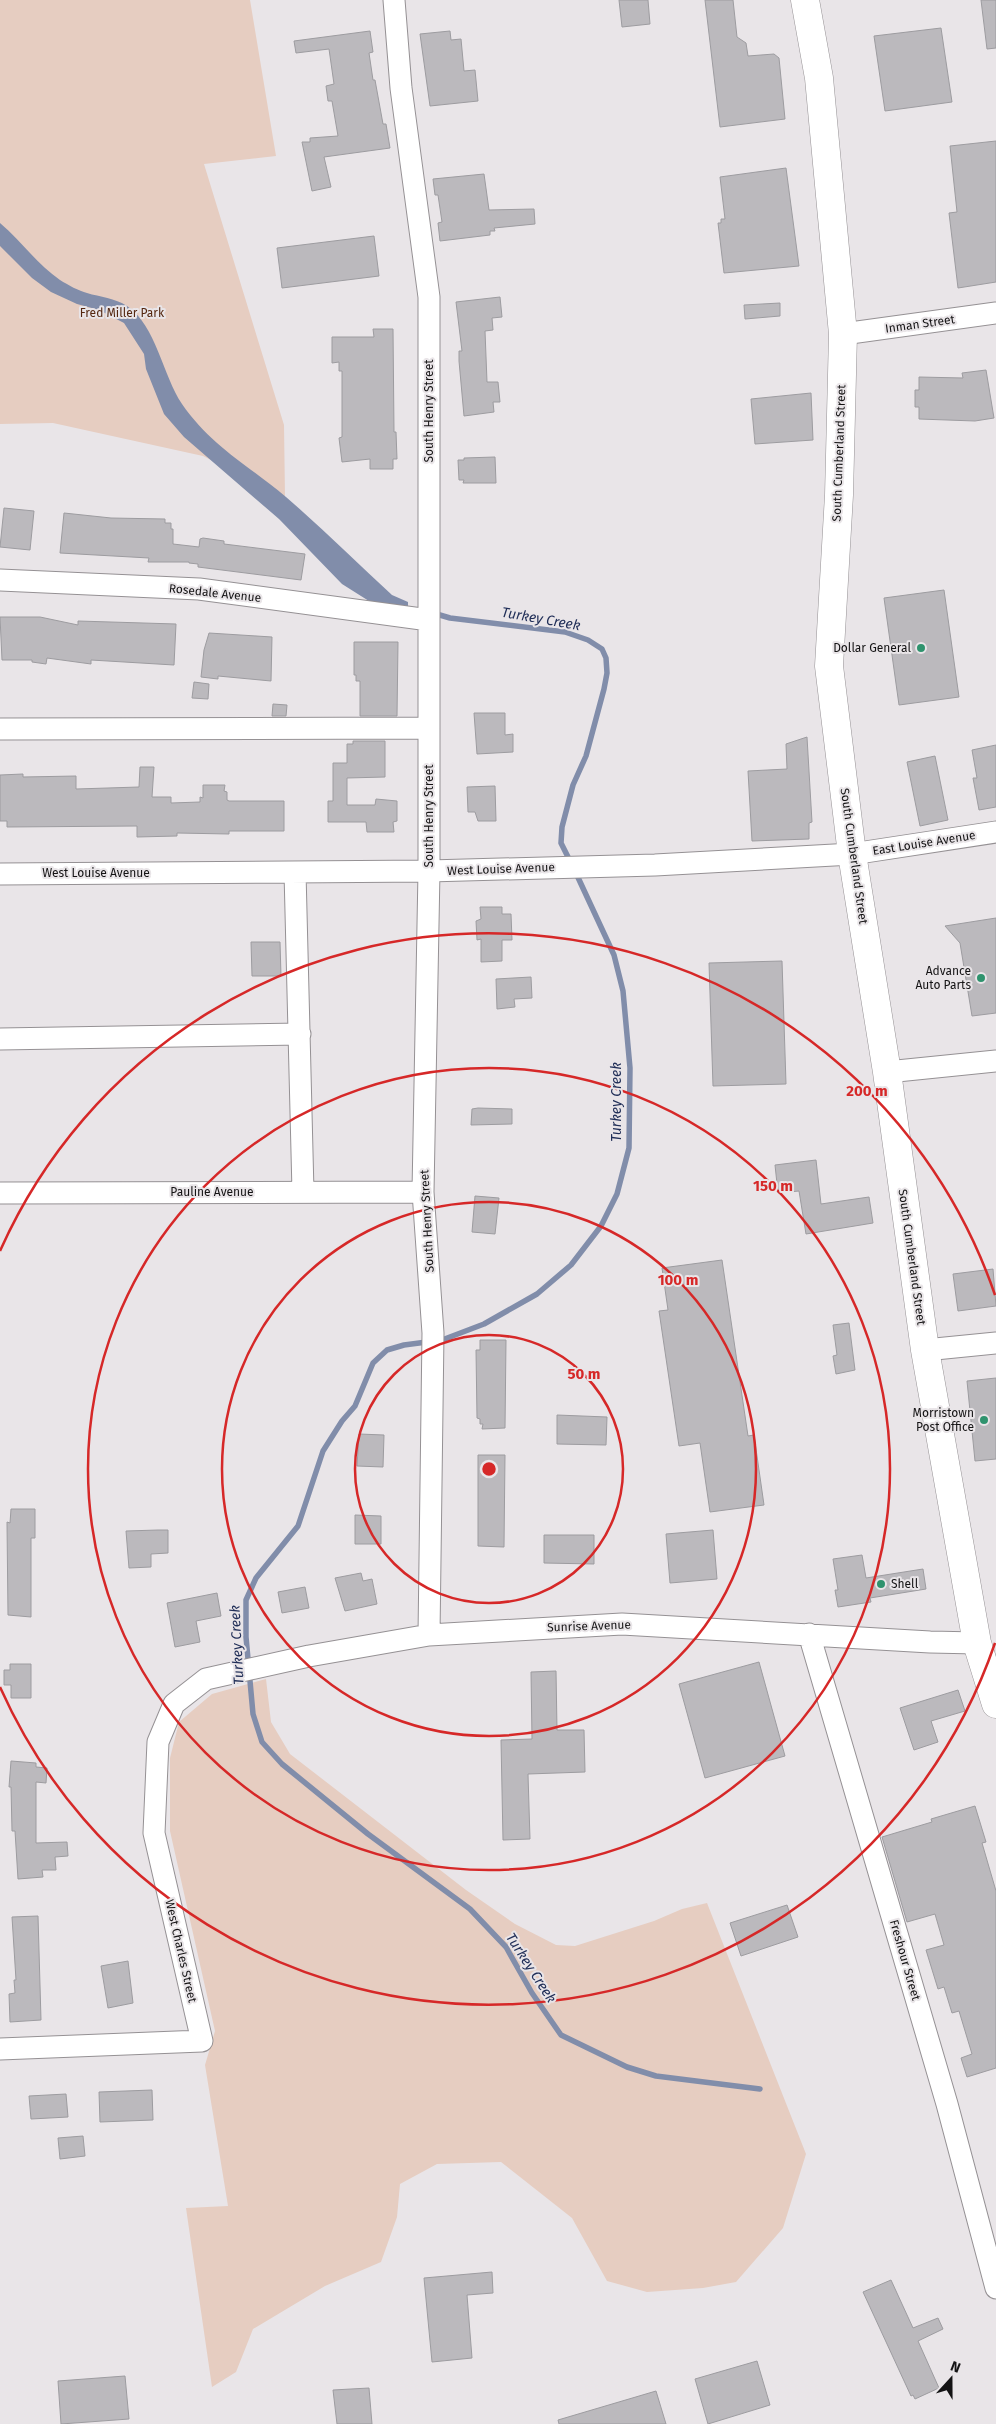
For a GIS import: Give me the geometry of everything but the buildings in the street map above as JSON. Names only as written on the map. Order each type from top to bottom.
[{"type":"main road","name":"South Cumberland Street","points":[[805,0],[818,78],[843,334],[839,495],[829,666],[852,854],[886,1072],[925,1350],[977,1643],[996,1704]]},
{"type":"street","name":"South Henry Street","points":[[394,0],[401,88],[429,297],[429,871],[423,1192],[433,1333],[429,1635]]},
{"type":"street","name":"Inman Street","points":[[843,334],[996,313]]},
{"type":"street","name":"Rosedale Avenue","points":[[0,580],[200,589],[429,620]]},
{"type":"street","points":[[0,729],[429,728]]},
{"type":"street","name":"East Louise Avenue","points":[[852,854],[996,832]]},
{"type":"street","name":"West Louise Avenue","points":[[0,874],[429,871],[655,865],[852,854]]},
{"type":"street","points":[[295,872],[304,1192]]},
{"type":"street","points":[[0,1039],[300,1034]]},
{"type":"street","points":[[886,1072],[996,1061]]},
{"type":"street","name":"Pauline Avenue","points":[[0,1193],[423,1192]]},
{"type":"street","points":[[925,1350],[996,1343]]},
{"type":"street","name":"Sunrise Avenue","points":[[206,1679],[309,1656],[429,1635],[622,1624],[977,1643]]},
{"type":"street","name":"Freshour Street","points":[[809,1634],[947,2104],[996,2288]]},
{"type":"street","name":"West Charles Street","points":[[0,2049],[202,2041],[154,1833],[158,1742],[174,1704],[206,1679]]},
{"type":"green space","name":"Fred Miller Park","points":[[0,0],[250,0],[276,156],[204,164],[284,425],[285,497],[203,456],[53,423],[0,424]]},
{"type":"green space","points":[[266,1679],[271,1722],[290,1754],[466,1890],[515,1924],[556,1945],[575,1946],[654,1921],[682,1909],[707,1903],[806,2154],[783,2228],[736,2282],[703,2288],[647,2292],[607,2281],[572,2218],[501,2162],[437,2164],[400,2184],[397,2217],[381,2262],[325,2286],[253,2329],[236,2372],[212,2387],[186,2208],[228,2206],[205,2065],[215,2031],[170,1831],[170,1758],[179,1722],[212,1694]]},
{"type":"water","points":[[0,223],[44,267],[60,280],[81,291],[122,303],[137,315],[152,338],[175,393],[193,419],[205,432],[299,509],[392,595],[408,602],[408,612],[380,608],[342,584],[279,519],[184,437],[164,414],[146,369],[144,354],[124,323],[99,310],[77,304],[51,292],[32,278],[0,246]]},
{"type":"waterway","name":"Turkey Creek","points":[[433,613],[450,618],[565,632],[588,640],[602,649],[606,658],[607,673],[604,689],[586,756],[573,785],[562,827],[561,843],[571,863]]},
{"type":"waterway","name":"Turkey Creek","points":[[575,871],[614,955],[623,991],[630,1068],[629,1148],[617,1194],[601,1226],[571,1265],[537,1294],[484,1324],[442,1340],[404,1345],[387,1350],[373,1363],[355,1406],[342,1421],[323,1451],[298,1526],[256,1578],[246,1600],[246,1637],[253,1714],[262,1742],[282,1764],[368,1834],[470,1909],[506,1947],[532,1993],[561,2035],[627,2067],[656,2076],[760,2089]]},
{"type":"place","name":"Dollar General","points":[[921,648]]},
{"type":"place","name":"Advance Auto Parts","points":[[981,978]]},
{"type":"place","name":"Morristown Post Office","points":[[984,1420]]},
{"type":"place","name":"Shell","points":[[881,1584]]}]
